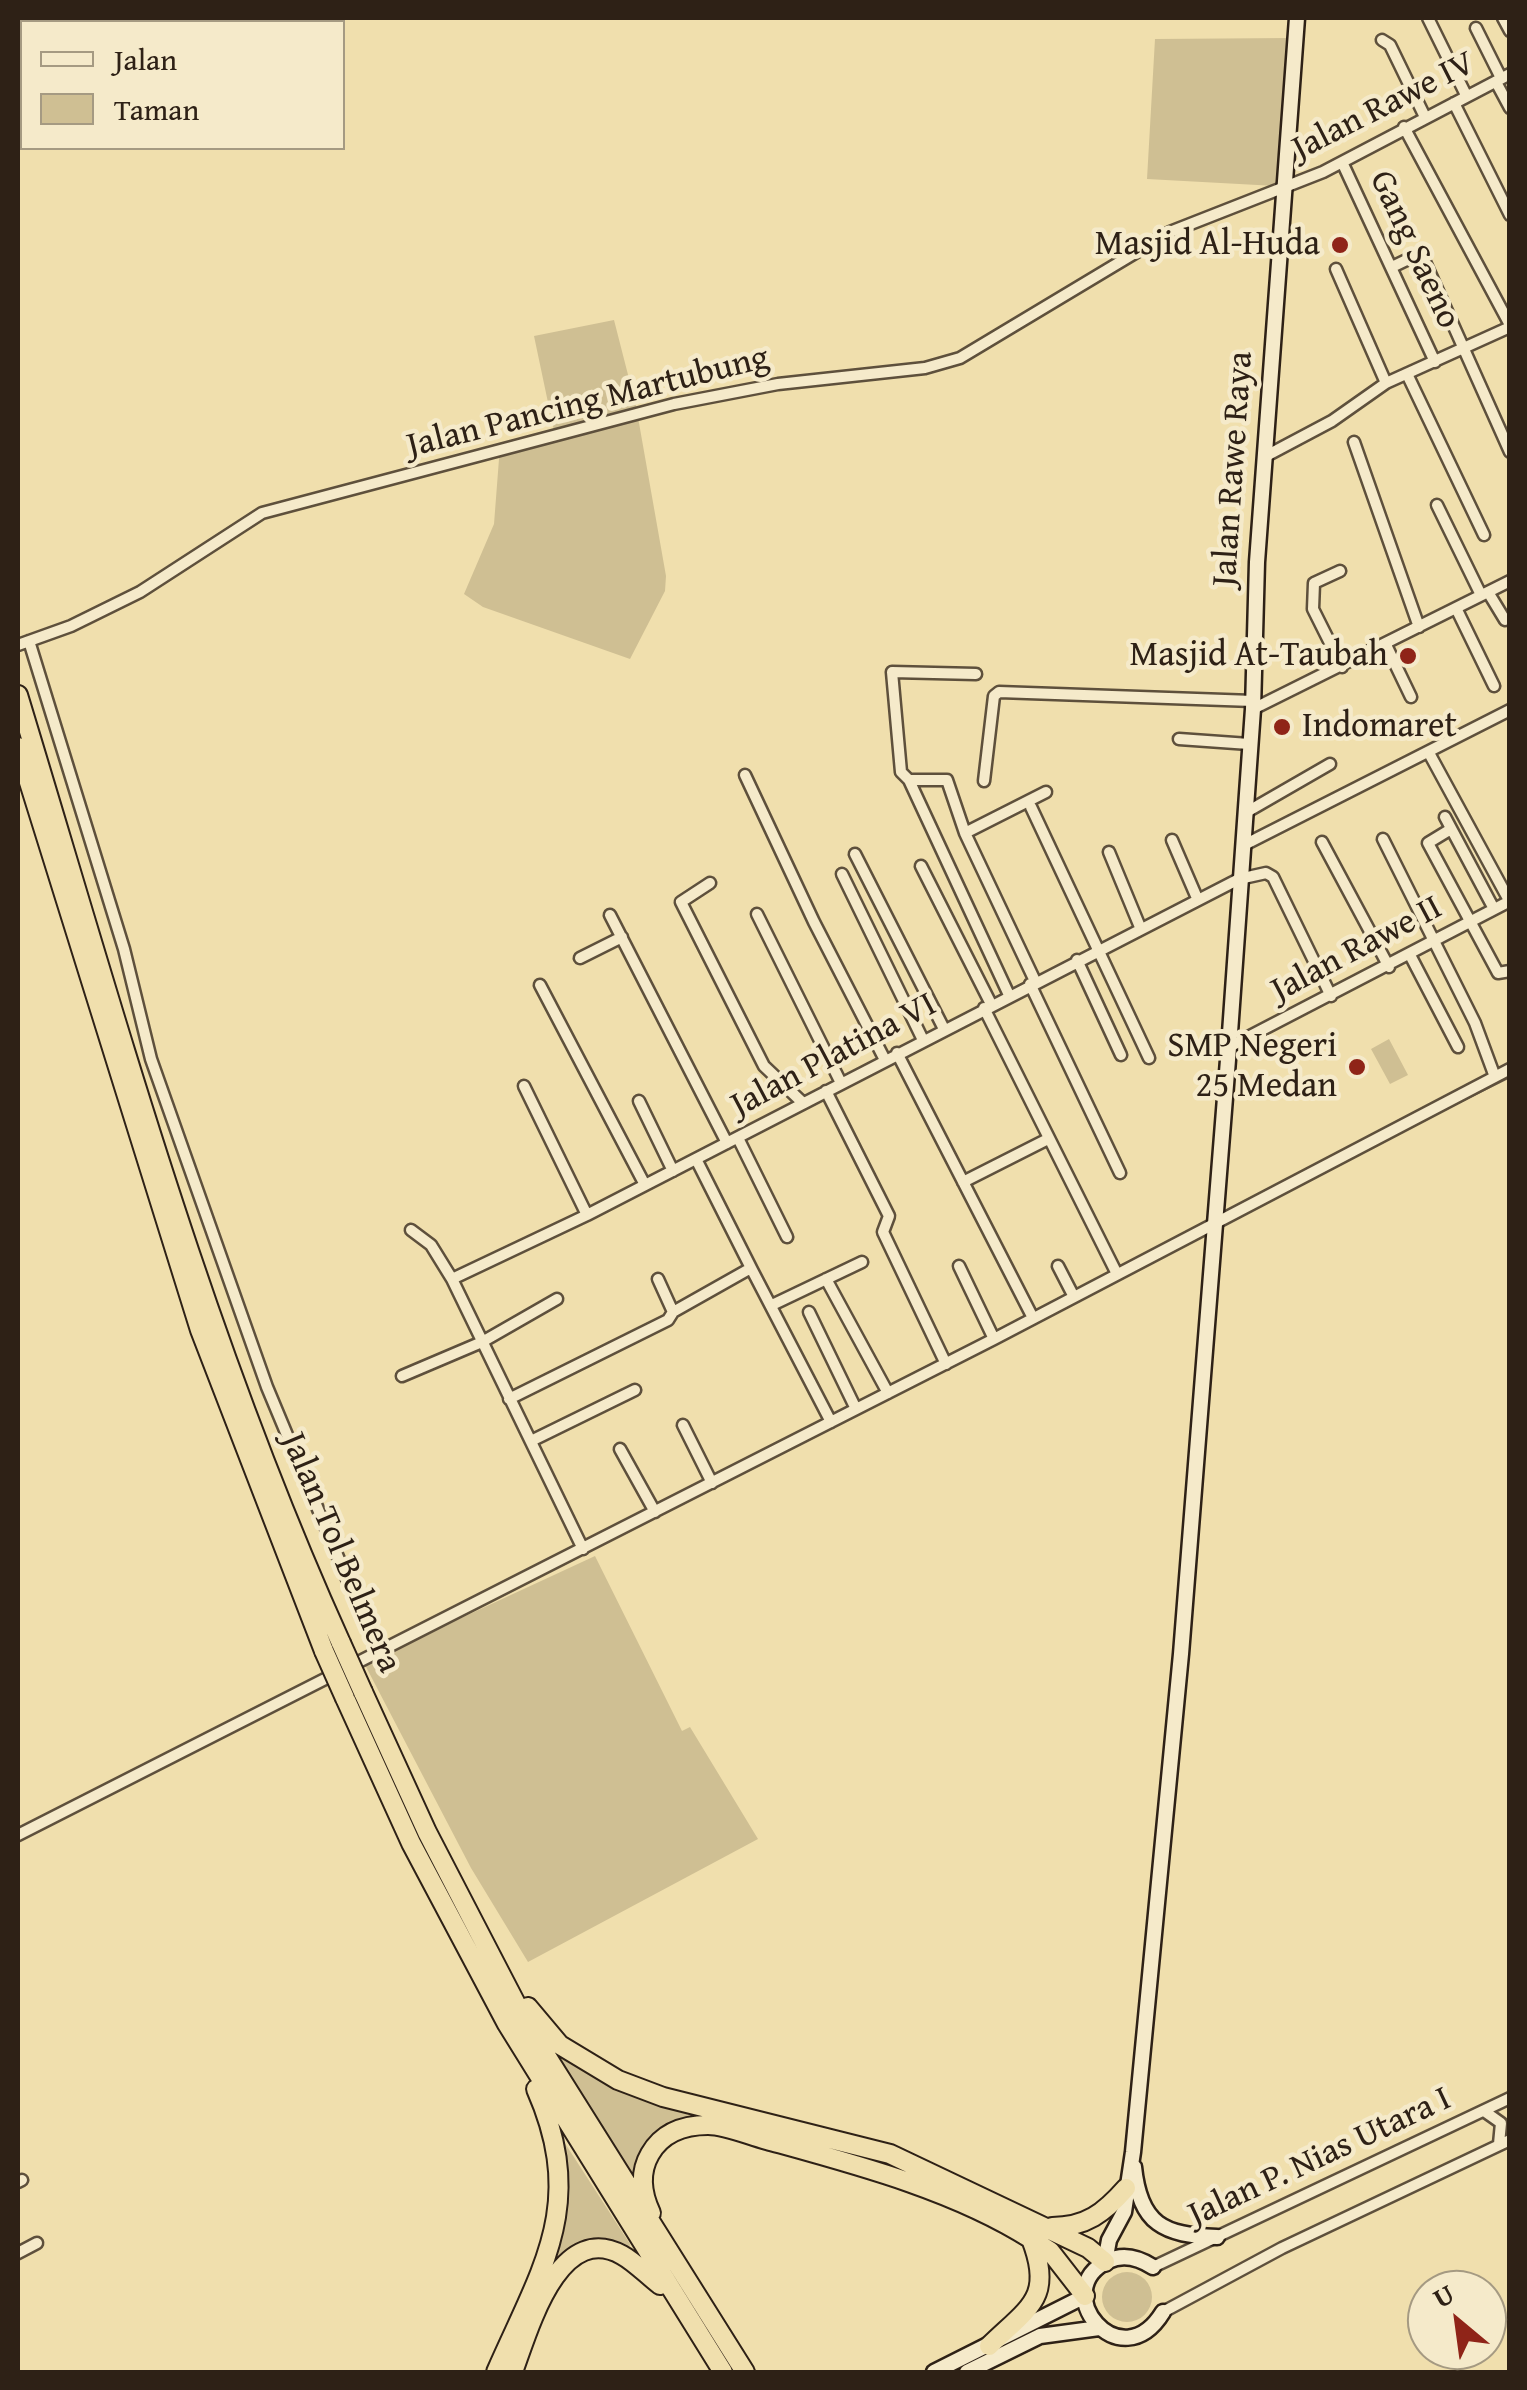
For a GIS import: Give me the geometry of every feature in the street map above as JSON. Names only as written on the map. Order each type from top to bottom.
[{"type":"highway","name":"Jalan Tol Belmera","points":[[18,695],[206,1301],[332,1647]]},
{"type":"highway","name":"Jalan Tol Belmera","points":[[18,748],[200,1330],[332,1647],[527,2025],[723,2372]]},
{"type":"highway","name":"Jalan Tol Belmera","points":[[354,1695],[410,1843],[507,2024],[676,2285],[745,2372]]},
{"type":"highway","points":[[492,1953],[535,2018],[560,2045],[618,2080],[663,2097],[890,2154],[1036,2233],[1085,2296]]},
{"type":"highway","points":[[496,2372],[544,2264],[558,2214],[560,2181],[556,2143],[507,2024]]},
{"type":"highway","points":[[676,2285],[642,2188],[648,2157],[657,2144],[686,2127],[711,2125],[815,2153],[947,2198],[1036,2233],[1088,2248],[1105,2262]]},
{"type":"highway","points":[[1036,2233],[1091,2220],[1126,2188]]},
{"type":"highway","points":[[989,2346],[1040,2292],[1043,2276],[1036,2233]]},
{"type":"highway","points":[[512,2372],[540,2302],[558,2271],[576,2256],[591,2249],[622,2255],[676,2285]]},
{"type":"street","name":"Jalan Rawe Raya","points":[[1133,2152],[1148,2028],[1215,1232],[1297,18]]},
{"type":"street","points":[[1428,18],[1466,95]]},
{"type":"street","points":[[1502,18],[1510,31]]},
{"type":"street","points":[[1476,28],[1502,78],[1510,108]]},
{"type":"street","points":[[1382,40],[1390,45],[1425,116]]},
{"type":"street","name":"Jalan Rawe IV","points":[[1284,188],[1502,78]]},
{"type":"street","points":[[1454,103],[1510,214]]},
{"type":"street","points":[[1266,456],[1332,421],[1386,383],[1510,326],[1404,127]]},
{"type":"street","name":"Gang Saeno","points":[[1342,162],[1435,362]]},
{"type":"street","name":"Jalan Pancing Martubung","points":[[23,643],[140,592],[262,513],[674,404],[778,384],[943,365],[1170,232],[1284,188]]},
{"type":"street","points":[[1392,267],[1422,253],[1510,452]]},
{"type":"street","points":[[1336,269],[1386,383]]},
{"type":"street","points":[[1407,374],[1484,536]]},
{"type":"street","points":[[1354,442],[1420,627]]},
{"type":"street","points":[[1437,505],[1485,593],[1505,620]]},
{"type":"street","points":[[1340,571],[1314,584],[1311,601],[1342,667]]},
{"type":"street","points":[[984,781],[999,692],[1253,705],[1342,667],[1510,580]]},
{"type":"street","points":[[1456,608],[1494,686]]},
{"type":"street","points":[[23,643],[124,949],[151,1059],[267,1388],[378,1652]]},
{"type":"street","points":[[1386,645],[1411,697]]},
{"type":"street","points":[[976,674],[892,672],[900,772],[909,780],[1009,995]]},
{"type":"street","points":[[1242,846],[1510,710]]},
{"type":"street","points":[[1179,739],[1249,744]]},
{"type":"street","points":[[1429,753],[1509,902]]},
{"type":"street","points":[[1244,813],[1330,764]]},
{"type":"street","points":[[745,775],[885,1060]]},
{"type":"street","points":[[909,780],[945,778],[964,832],[1120,1173]]},
{"type":"street","points":[[964,832],[1046,792]]},
{"type":"street","points":[[1031,808],[1095,951],[1149,1058]]},
{"type":"street","points":[[1445,818],[1494,909]]},
{"type":"street","points":[[1451,830],[1428,844],[1498,974],[1510,971]]},
{"type":"street","points":[[1382,839],[1475,1023],[1495,1077]]},
{"type":"street","points":[[1172,840],[1197,898]]},
{"type":"street","points":[[1322,842],[1390,966]]},
{"type":"street","points":[[1109,852],[1140,927]]},
{"type":"street","points":[[855,854],[944,1029]]},
{"type":"street","points":[[921,866],[1048,1139],[1117,1274]]},
{"type":"street","points":[[1240,879],[1266,873],[1273,877],[1330,996]]},
{"type":"street","points":[[842,874],[922,1040]]},
{"type":"street","name":"Jalan Platina VI","points":[[452,1278],[644,1186],[1032,982],[1240,879]]},
{"type":"street","points":[[710,883],[681,902],[764,1066],[803,1103]]},
{"type":"street","name":"Jalan Rawe II","points":[[1229,1047],[1509,902]]},
{"type":"street","points":[[757,914],[841,1083]]},
{"type":"street","points":[[610,915],[787,1237]]},
{"type":"street","points":[[580,958],[622,937]]},
{"type":"street","points":[[1410,956],[1458,1047]]},
{"type":"street","points":[[1077,960],[1121,1055]]},
{"type":"street","points":[[540,985],[644,1186]]},
{"type":"street","points":[[897,1053],[1033,1318]]},
{"type":"street","points":[[18,1836],[1117,1274],[1215,1232],[1510,1069]]},
{"type":"street","points":[[524,1086],[587,1214]]},
{"type":"street","points":[[826,1091],[889,1216],[883,1232],[946,1364]]},
{"type":"street","points":[[639,1102],[673,1171]]},
{"type":"street","points":[[963,1182],[1048,1139]]},
{"type":"street","points":[[696,1159],[830,1422]]},
{"type":"street","points":[[410,1230],[431,1245],[452,1278],[583,1549]]},
{"type":"street","points":[[772,1305],[862,1262]]},
{"type":"street","points":[[959,1266],[994,1339]]},
{"type":"street","points":[[1058,1266],[1074,1297]]},
{"type":"street","points":[[509,1399],[668,1320],[673,1312],[751,1268]]},
{"type":"street","points":[[658,1279],[673,1312]]},
{"type":"street","points":[[826,1279],[888,1393]]},
{"type":"street","points":[[402,1376],[482,1342],[557,1299]]},
{"type":"street","points":[[809,1312],[856,1409]]},
{"type":"street","points":[[531,1441],[635,1390]]},
{"type":"street","points":[[683,1425],[712,1483]]},
{"type":"street","points":[[620,1449],[655,1512]]},
{"type":"street","name":"Jalan P. Nias Utara I","points":[[1153,2267],[1510,2098]]},
{"type":"street","points":[[1484,2111],[1501,2123],[1504,2143]]},
{"type":"street","name":"Jalan P. Nias Utara I","points":[[1163,2312],[1282,2248],[1504,2143]]},
{"type":"street","points":[[1105,2262],[1109,2240],[1124,2212],[1133,2152]]},
{"type":"street","points":[[1133,2152],[1136,2188],[1151,2218],[1183,2236],[1218,2237]]},
{"type":"street","points":[[18,2252],[37,2244]]},
{"type":"street","points":[[1153,2267],[1130,2257],[1105,2262],[1090,2276],[1085,2296],[1099,2328],[1110,2335],[1135,2337],[1147,2332],[1163,2312]]},
{"type":"street","points":[[934,2372],[1085,2296]]},
{"type":"street","points":[[967,2372],[1040,2336],[1099,2328]]},
{"type":"green space","points":[[1289,38],[1276,186],[1147,179],[1155,39]]},
{"type":"green space","points":[[614,320],[636,406],[666,576],[665,591],[630,659],[483,607],[464,594],[494,524],[500,446],[554,431],[534,336]]},
{"type":"green space","points":[[1389,1039],[1408,1075],[1390,1084],[1371,1049]]},
{"type":"green space","points":[[595,1556],[682,1731],[690,1727],[758,1839],[528,1962],[471,1868],[364,1663]]},
{"type":"green space","points":[[547,2041],[626,2088],[713,2120],[678,2127],[655,2137],[641,2157],[635,2193]]},
{"type":"green space","points":[[559,2134],[630,2244],[629,2250],[573,2249],[547,2268]]},
{"type":"green space","points":[[1127,2272],[1144,2280],[1152,2297],[1144,2314],[1127,2322],[1110,2314],[1102,2297],[1110,2280]]},
{"type":"waterway","points":[[1399,1132],[1510,1077]]},
{"type":"place","name":"Masjid Al-Huda","points":[[1340,245]]},
{"type":"place","name":"Masjid At-Taubah","points":[[1408,656]]},
{"type":"place","name":"Indomaret","points":[[1282,727]]},
{"type":"place","name":"SMP Negeri 25 Medan","points":[[1357,1067]]}]
